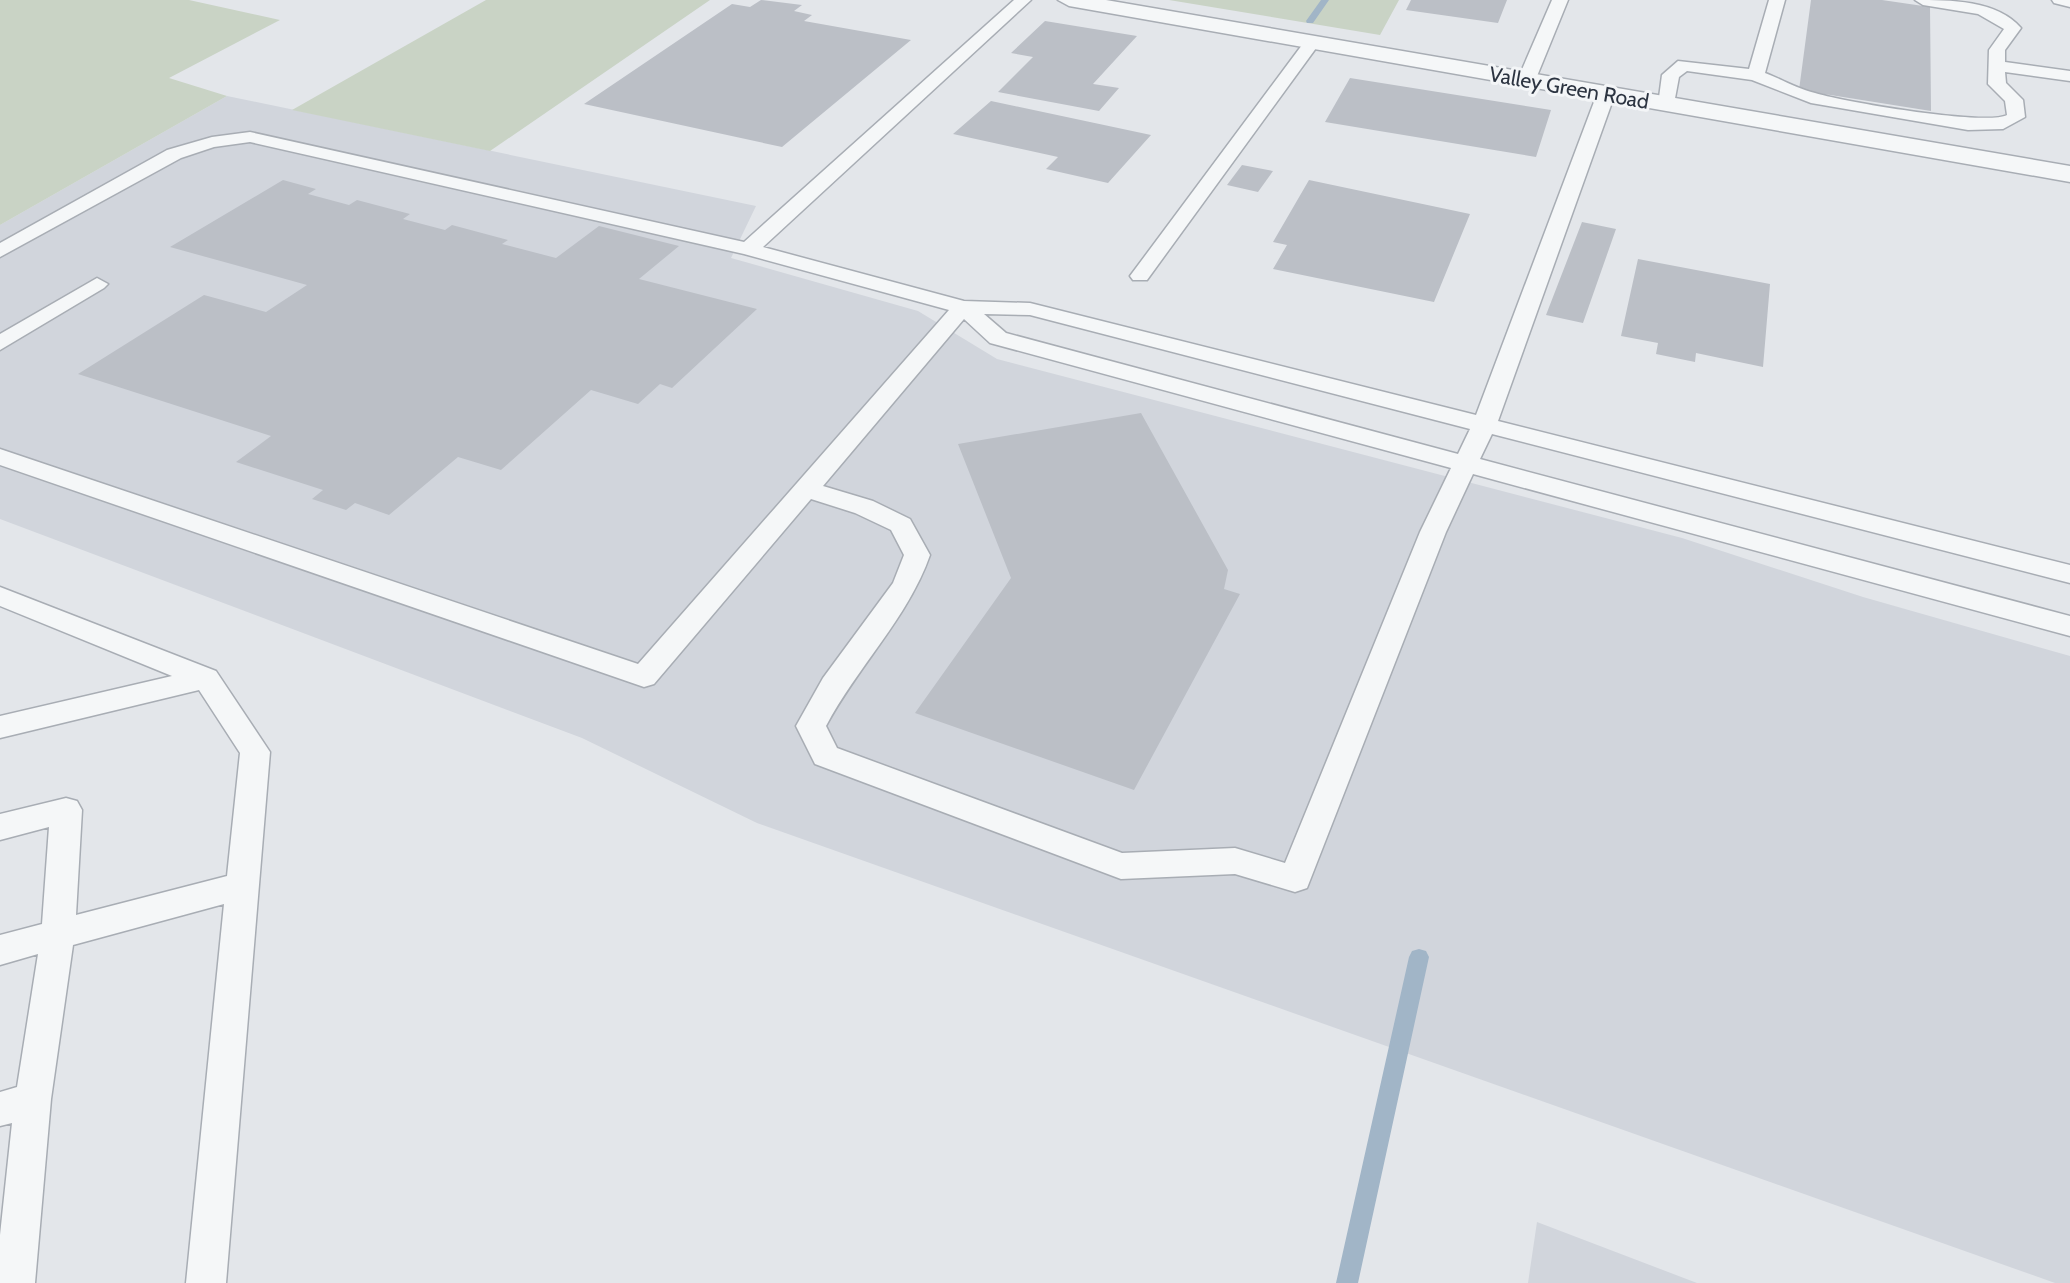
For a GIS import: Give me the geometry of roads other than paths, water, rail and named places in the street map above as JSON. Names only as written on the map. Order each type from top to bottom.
[{"type":"street","name":"Valley Green Road","points":[[1069,0],[2070,174]]},
{"type":"lane","points":[[748,249],[1023,0]]},
{"type":"lane","points":[[1526,80],[1560,0]]},
{"type":"lane","points":[[1756,75],[1777,0]]},
{"type":"lane","points":[[1667,105],[1671,75],[1684,65],[1756,75],[1811,98],[1968,125],[2003,124],[2016,117],[2014,100],[1997,84],[1997,50],[2013,28],[2006,19],[1967,7],[1923,0]]},
{"type":"lane","points":[[2060,0],[2070,2]]},
{"type":"lane","points":[[1140,276],[1311,44]]},
{"type":"lane","points":[[1997,66],[2070,76]]},
{"type":"lane","points":[[806,489],[864,507],[901,525],[917,555],[906,585],[833,685],[811,726],[826,756],[1121,866],[1234,861],[1294,879],[1433,532],[1484,425],[1606,94]]},
{"type":"lane","points":[[0,251],[174,154],[212,142],[250,137],[748,249],[963,307],[1030,309],[2070,574]]},
{"type":"lane","points":[[0,344],[97,284]]},
{"type":"lane","points":[[963,307],[998,338],[2070,626]]},
{"type":"lane","points":[[0,457],[644,677],[963,307]]},
{"type":"lane","points":[[0,596],[206,678],[255,752],[206,1283]]},
{"type":"lane","points":[[0,727],[206,678]]},
{"type":"lane","points":[[0,827],[66,810],[58,934],[16,1104],[15,1283]]},
{"type":"lane","points":[[0,950],[243,885]]},
{"type":"waterway","points":[[1310,21],[1325,0]]},
{"type":"waterway","points":[[1347,1283],[1419,957]]}]
